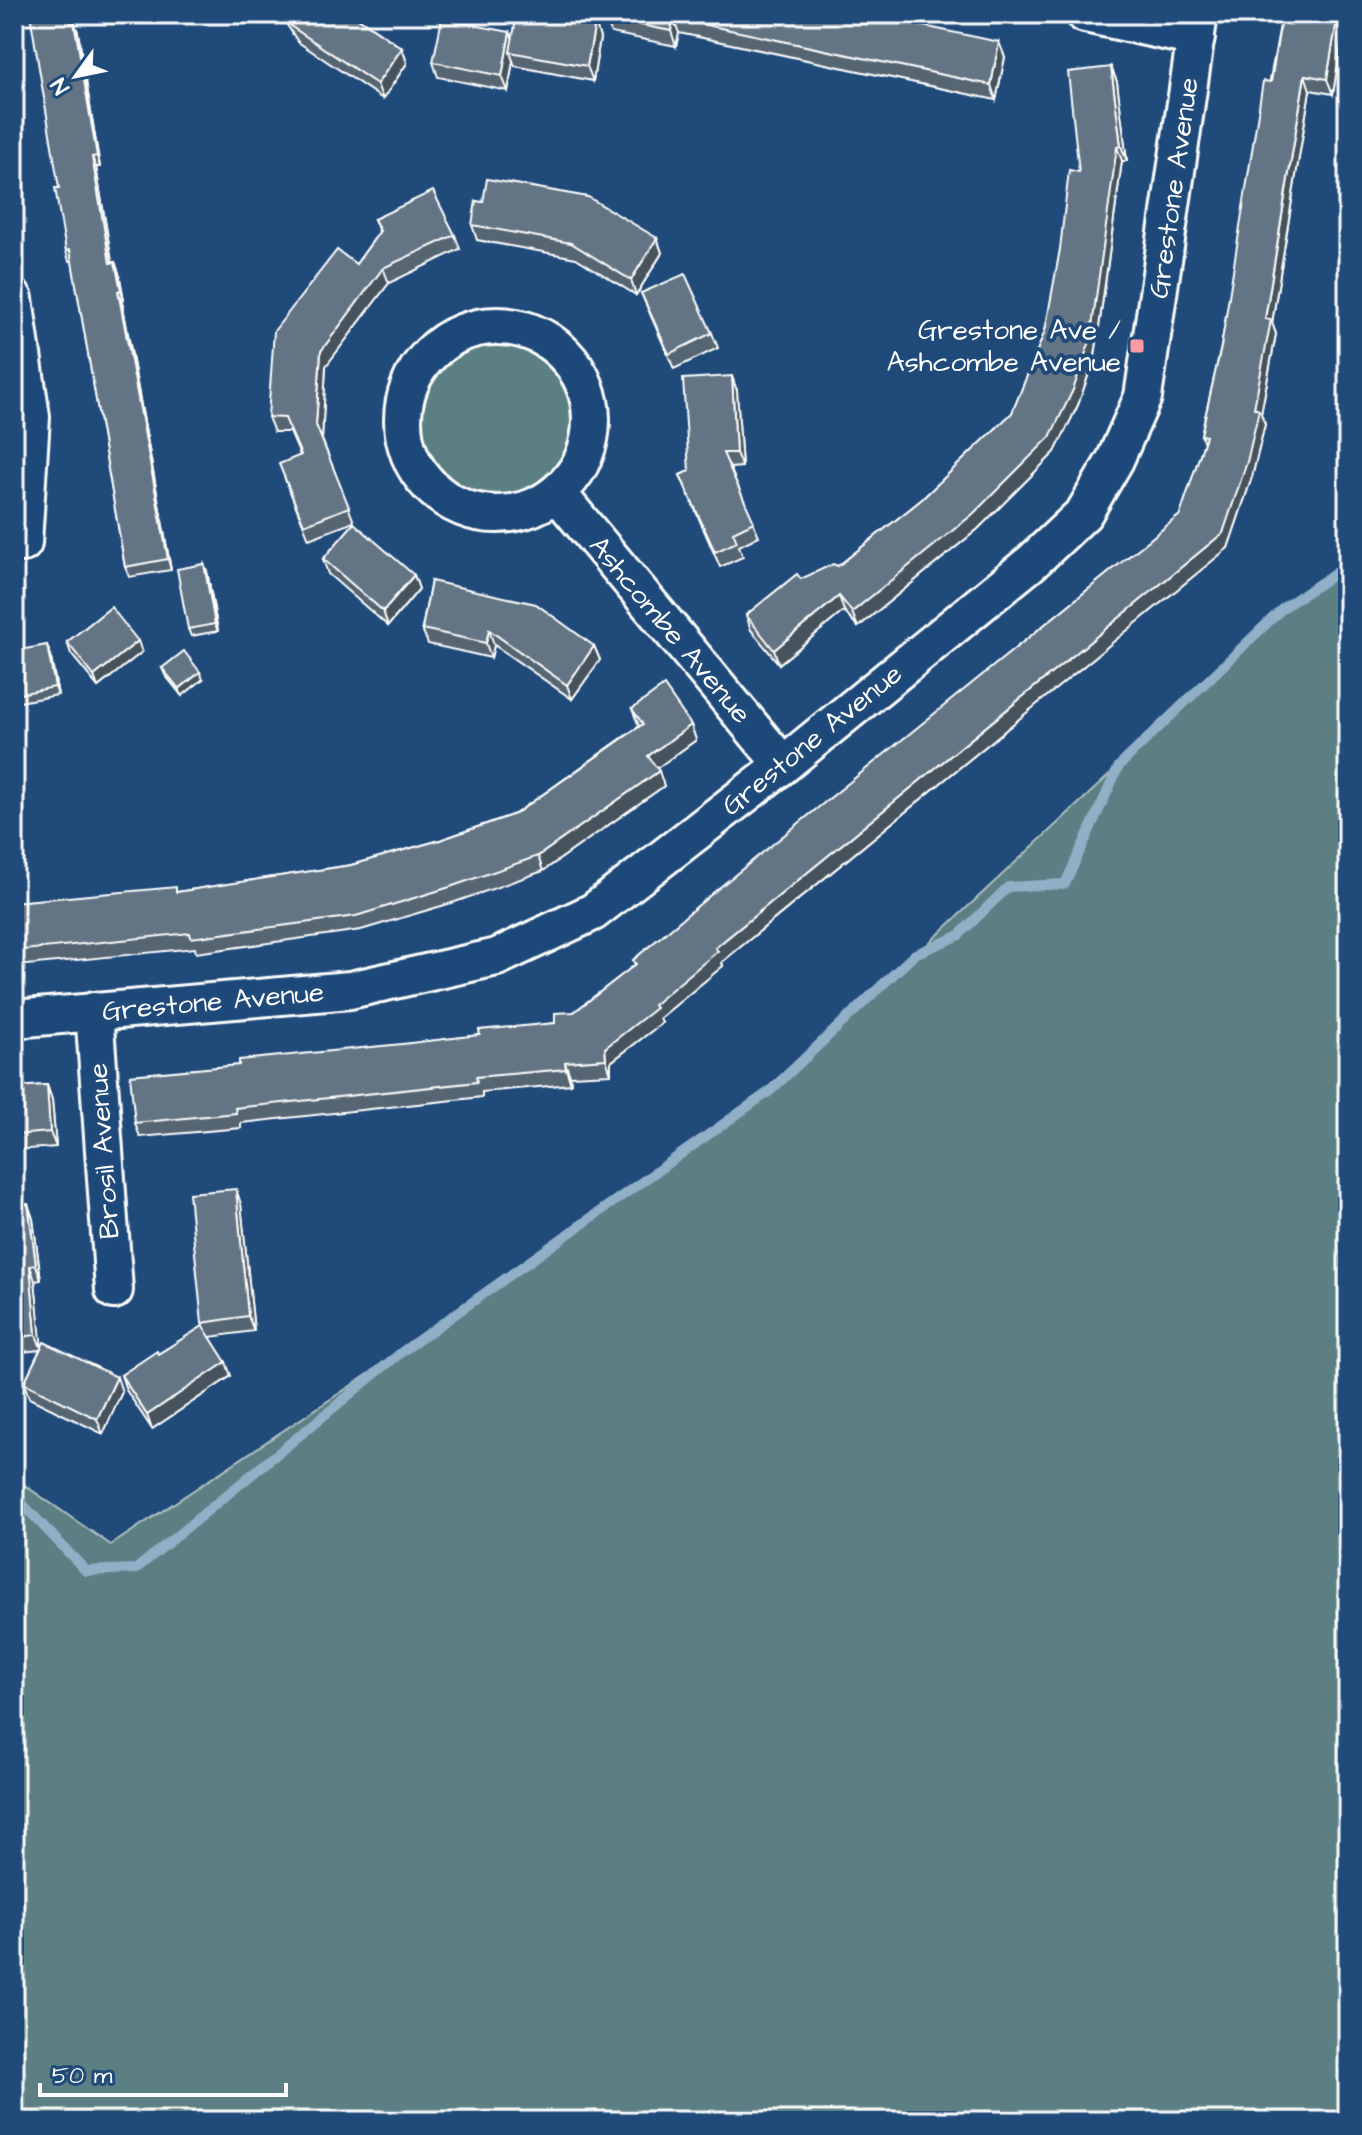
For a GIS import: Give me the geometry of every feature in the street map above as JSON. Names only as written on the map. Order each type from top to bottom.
[{"type":"street","points":[[1085,14],[1198,26]]},
{"type":"street","name":"Grestone Avenue","points":[[14,1019],[350,990],[497,957],[593,912],[783,765],[1032,562],[1084,513],[1143,397],[1198,26]]},
{"type":"street","points":[[14,299],[31,417],[23,543],[14,543]]},
{"type":"street","points":[[500,326],[523,330],[545,339],[564,354],[579,372],[588,394],[592,418],[582,464],[558,494],[529,510],[482,514],[460,507],[439,495],[422,478],[410,458],[404,435],[403,411],[408,388],[419,367],[434,350],[454,336],[476,328],[500,326]]},
{"type":"street","name":"Ashcombe Avenue","points":[[558,494],[783,765]]},
{"type":"street","name":"Brosil Avenue","points":[[94,1011],[114,1290]]},
{"type":"green space","points":[[495,345],[524,351],[548,368],[565,392],[571,421],[565,450],[548,474],[524,491],[495,497],[466,491],[442,474],[425,450],[419,421],[425,392],[442,368],[466,351]]},
{"type":"green space","points":[[1348,565],[1348,2121],[14,2121],[14,1478],[111,1545],[403,1351],[770,1091],[1119,766],[1284,607]]},
{"type":"building","points":[[30,14],[71,14],[71,22],[74,21],[97,156],[92,157],[110,263],[115,262],[121,290],[118,291],[168,559],[125,567],[70,250],[66,251],[55,188],[59,188]]},
{"type":"building","points":[[284,14],[352,14],[402,48],[377,84],[292,27]]},
{"type":"building","points":[[517,14],[549,14],[595,23],[587,66],[510,52]]},
{"type":"building","points":[[607,14],[867,14],[999,42],[991,85],[673,18],[671,31],[606,18]]},
{"type":"building","points":[[1282,14],[1338,14],[1327,79],[1305,75],[1265,319],[1271,320],[1254,408],[1259,410],[1247,462],[1223,533],[715,948],[718,951],[653,1005],[656,1008],[605,1048],[606,1059],[565,1062],[566,1069],[476,1077],[477,1082],[235,1108],[236,1113],[135,1123],[130,1075],[239,1065],[239,1060],[480,1035],[479,1030],[555,1023],[555,1013],[574,1012],[636,964],[633,960],[720,887],[1180,515],[1206,436],[1201,435],[1221,347],[1263,81],[1271,82]]},
{"type":"building","points":[[442,19],[510,32],[502,76],[433,62]]},
{"type":"building","points":[[1111,67],[1121,146],[1117,147],[1090,341],[1073,390],[1050,437],[973,514],[852,612],[839,596],[774,650],[746,615],[797,574],[801,579],[833,564],[838,566],[921,500],[1012,413],[1045,331],[1060,249],[1069,170],[1079,172],[1068,72]]},
{"type":"building","points":[[487,179],[588,197],[657,238],[631,280],[571,243],[472,225],[476,201],[483,202]]},
{"type":"building","points":[[433,191],[455,235],[383,268],[321,351],[316,425],[349,507],[304,525],[279,464],[301,455],[285,418],[268,417],[274,331],[337,250],[356,264],[380,231],[374,219]]},
{"type":"building","points":[[685,274],[712,333],[669,354],[641,293]]},
{"type":"building","points":[[732,376],[736,453],[723,453],[754,522],[733,532],[737,542],[715,552],[680,475],[689,471],[683,379]]},
{"type":"building","points":[[354,523],[414,575],[383,611],[323,559]]},
{"type":"building","points":[[204,564],[215,624],[188,629],[177,569]]},
{"type":"building","points":[[431,581],[536,604],[594,646],[567,685],[489,630],[486,643],[422,629]]},
{"type":"building","points":[[111,607],[138,641],[94,676],[67,642]]},
{"type":"building","points":[[47,645],[55,687],[14,695],[14,651]]},
{"type":"building","points":[[184,651],[200,672],[179,689],[162,668]]},
{"type":"building","points":[[664,686],[691,725],[648,756],[659,771],[538,856],[356,916],[191,938],[190,933],[14,951],[14,902],[176,887],[176,892],[351,865],[440,840],[515,814],[643,724],[632,709]]},
{"type":"building","points":[[47,1085],[50,1132],[14,1135],[14,1087]]},
{"type":"building","points":[[236,1189],[248,1316],[202,1323],[189,1193]]},
{"type":"building","points":[[28,1204],[36,1265],[30,1266],[36,1335],[14,1338],[14,1205]]},
{"type":"building","points":[[203,1326],[226,1362],[147,1415],[121,1375]]},
{"type":"building","points":[[44,1342],[117,1377],[97,1419],[24,1383]]},
{"type":"waterway","points":[[14,1495],[86,1571],[136,1569],[403,1351],[770,1091],[915,954],[958,936],[1008,887],[1065,884],[1119,766],[1284,607],[1348,565]]},
{"type":"place","name":"Grestone Ave / Ashcombe Avenue","points":[[1137,346]]}]
